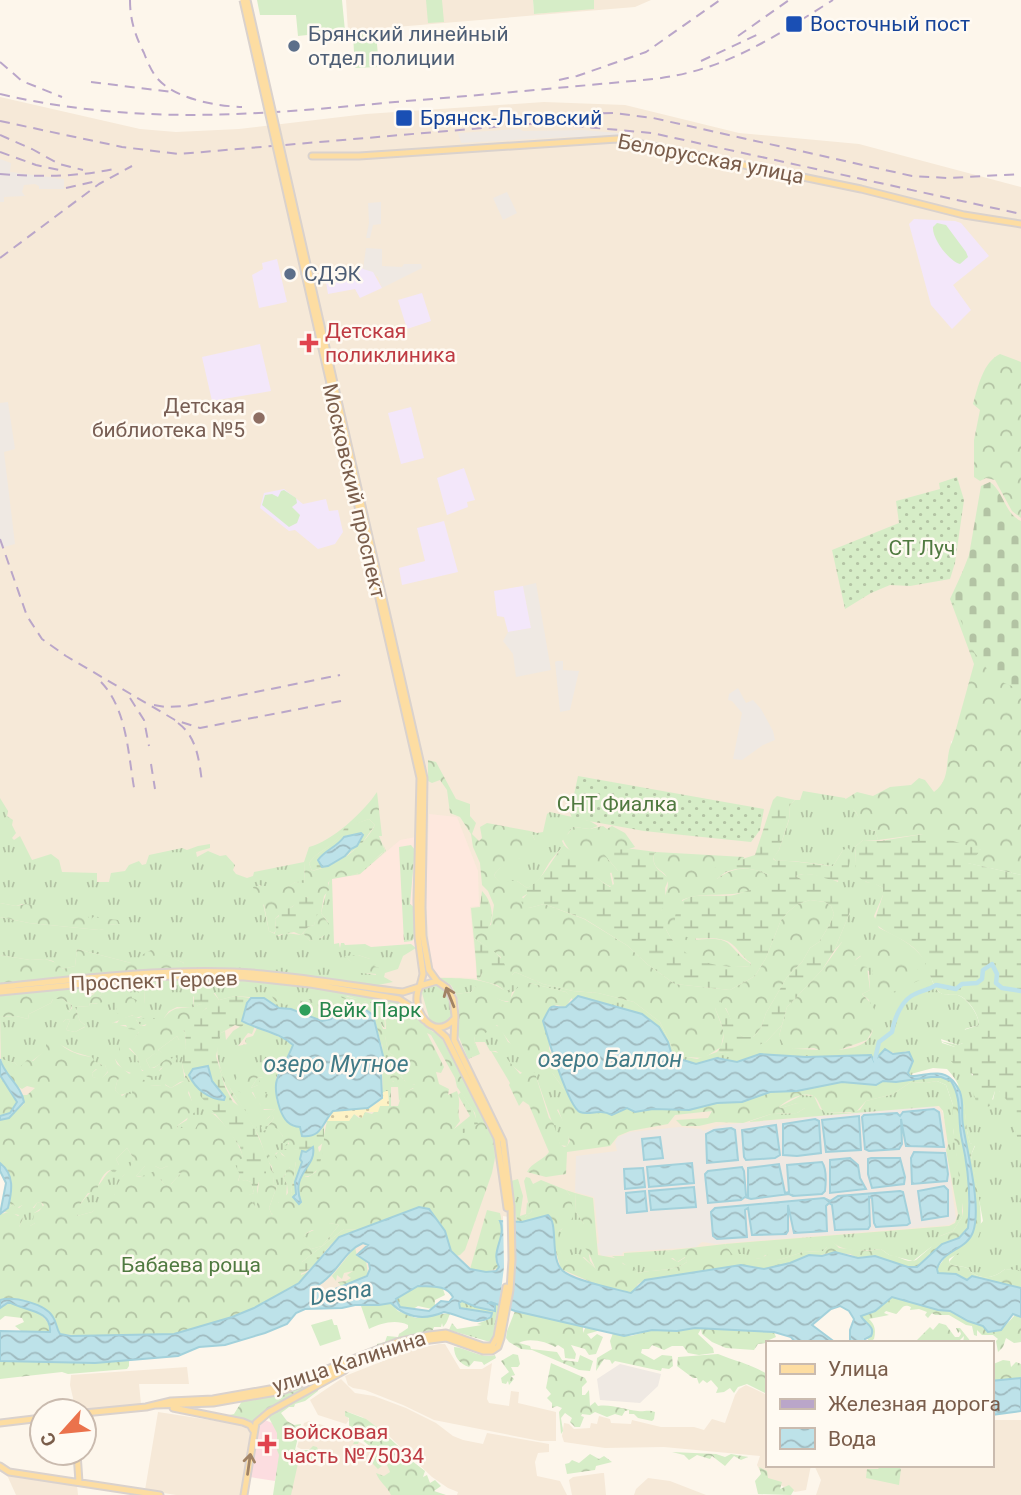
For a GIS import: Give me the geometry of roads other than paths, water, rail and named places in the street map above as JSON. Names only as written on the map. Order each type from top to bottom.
[{"type":"main road","name":"Московский проспект","points":[[245,0],[424,778],[423,936],[429,970],[437,981]]},
{"type":"main road","name":"Белорусская улица","points":[[312,156],[359,156],[617,139],[861,189],[964,215],[1021,224]]},
{"type":"main road","name":"Московский проспект","points":[[420,986],[423,974],[417,901],[422,842]]},
{"type":"main road","name":"Проспект Героев","points":[[0,989],[120,974],[194,971],[295,977],[403,992],[420,986]]},
{"type":"main road","name":"Проспект Героев","points":[[0,989],[166,976],[244,977],[336,988],[398,999],[413,1008],[424,1020]]},
{"type":"main road","points":[[498,1339],[508,1270],[509,1206],[502,1138],[454,1041],[453,999],[447,988],[437,981],[420,986],[417,1002],[424,1020],[446,1037],[498,1138],[509,1206]]},
{"type":"main road","points":[[436,1028],[443,1028],[454,1019]]},
{"type":"main road","name":"улица Калинина","points":[[156,1405],[169,1401],[213,1399],[281,1387],[394,1343],[429,1335],[446,1333],[485,1346],[492,1346],[498,1339]]},
{"type":"main road","name":"улица Калинина","points":[[98,1411],[156,1405],[201,1405],[278,1392],[406,1344],[446,1338],[488,1352],[498,1347],[498,1339]]},
{"type":"main road","points":[[244,1495],[256,1423],[264,1415],[350,1366]]},
{"type":"main road","points":[[156,1405],[243,1422],[250,1425],[253,1433]]},
{"type":"main road","points":[[0,1423],[28,1420]]},
{"type":"main road","points":[[0,1466],[9,1472],[160,1495]]},
{"type":"main road","points":[[78,1467],[79,1482]]},
{"type":"water","points":[[361,833],[363,835],[357,846],[345,856],[322,867],[318,860],[324,854],[344,837]]},
{"type":"water","points":[[578,996],[642,1014],[659,1027],[671,1052],[677,1058],[696,1064],[717,1058],[737,1062],[760,1054],[806,1057],[871,1055],[874,1061],[885,1049],[893,1054],[909,1052],[913,1061],[908,1073],[910,1076],[936,1073],[947,1076],[955,1083],[961,1096],[976,1209],[970,1238],[944,1258],[937,1269],[938,1273],[956,1274],[967,1280],[972,1276],[1021,1288],[1021,1317],[1013,1314],[1001,1330],[988,1332],[983,1326],[950,1311],[892,1297],[875,1311],[861,1316],[872,1330],[871,1336],[865,1341],[850,1341],[854,1319],[849,1311],[840,1306],[831,1309],[812,1325],[833,1341],[794,1341],[791,1337],[774,1332],[695,1328],[677,1331],[652,1330],[624,1336],[515,1311],[491,1302],[489,1303],[495,1305],[495,1311],[462,1301],[459,1303],[460,1308],[492,1313],[491,1317],[485,1320],[474,1321],[444,1312],[422,1317],[409,1315],[391,1303],[305,1309],[296,1313],[287,1324],[265,1333],[225,1345],[199,1347],[178,1356],[95,1363],[0,1361],[0,1331],[50,1332],[49,1324],[42,1315],[9,1302],[0,1308],[0,1300],[21,1300],[44,1308],[53,1317],[60,1334],[174,1334],[254,1308],[299,1283],[339,1237],[419,1207],[429,1209],[445,1231],[451,1251],[470,1269],[486,1272],[496,1271],[499,1267],[496,1255],[502,1233],[500,1221],[522,1222],[548,1215],[553,1226],[556,1259],[563,1271],[585,1281],[631,1293],[645,1280],[741,1265],[764,1269],[809,1255],[822,1256],[835,1252],[858,1258],[875,1256],[908,1267],[917,1267],[942,1244],[959,1238],[968,1228],[967,1172],[958,1103],[951,1081],[931,1077],[883,1081],[876,1085],[842,1082],[797,1091],[770,1092],[742,1102],[717,1103],[689,1110],[653,1109],[635,1112],[627,1108],[612,1115],[602,1112],[583,1113],[575,1107],[570,1098],[543,1021],[552,1006],[566,1007]],"holes":[[[363,1243],[368,1245],[357,1255],[369,1263],[367,1276],[328,1292],[312,1291],[330,1276],[352,1250]],[[418,1286],[433,1286],[446,1290],[453,1297],[449,1302],[441,1301],[429,1311],[400,1307],[396,1299]]]},
{"type":"water","name":"озеро Мутное","points":[[251,998],[264,998],[279,1008],[291,1009],[322,1021],[331,1019],[340,1009],[362,1007],[373,1015],[384,1060],[381,1074],[382,1098],[368,1108],[333,1111],[318,1132],[302,1136],[300,1127],[290,1124],[283,1116],[276,1089],[278,1075],[293,1045],[281,1037],[242,1021]]},
{"type":"water","points":[[0,1059],[20,1090],[24,1102],[9,1118],[0,1120],[0,1116],[10,1113],[17,1102],[0,1075]]},
{"type":"water","points":[[208,1066],[212,1081],[225,1097],[224,1100],[204,1093],[189,1075],[193,1069]]},
{"type":"water","points":[[934,1109],[939,1112],[944,1147],[906,1146],[901,1119],[902,1144],[899,1149],[865,1149],[864,1115],[897,1113],[900,1116],[903,1112]]},
{"type":"water","points":[[859,1116],[861,1150],[826,1152],[822,1120]]},
{"type":"water","points":[[815,1119],[819,1121],[821,1153],[783,1155],[783,1124]]},
{"type":"water","points":[[776,1125],[780,1155],[775,1158],[746,1160],[742,1130]]},
{"type":"water","points":[[731,1128],[735,1130],[738,1160],[707,1163],[706,1134]]},
{"type":"water","points":[[660,1137],[663,1158],[644,1160],[642,1139]]},
{"type":"water","points":[[313,1147],[311,1160],[299,1184],[299,1204],[293,1197],[296,1194],[295,1182],[302,1162],[300,1159],[302,1151],[306,1152]]},
{"type":"water","points":[[914,1152],[945,1153],[947,1181],[912,1184],[911,1158]]},
{"type":"water","points":[[850,1158],[858,1165],[860,1178],[866,1189],[830,1193],[830,1160]]},
{"type":"water","points":[[900,1158],[904,1184],[872,1188],[868,1174],[868,1159]]},
{"type":"water","points":[[822,1162],[826,1180],[822,1194],[789,1194],[751,1199],[745,1197],[741,1200],[708,1203],[705,1174],[708,1171],[742,1167],[748,1196],[748,1168],[779,1164],[785,1193],[789,1192],[787,1165]]},
{"type":"water","points":[[0,1163],[8,1173],[11,1189],[8,1208],[0,1214],[6,1183],[0,1171]]},
{"type":"water","points":[[692,1163],[694,1183],[649,1187],[647,1167]]},
{"type":"water","points":[[643,1168],[645,1187],[625,1189],[624,1169]]},
{"type":"water","points":[[944,1186],[948,1190],[948,1216],[922,1220],[918,1191]]},
{"type":"water","points":[[694,1187],[696,1207],[651,1210],[649,1191]]},
{"type":"water","points":[[645,1191],[647,1211],[627,1213],[626,1193]]},
{"type":"water","points":[[903,1192],[910,1223],[907,1225],[876,1227],[872,1198],[869,1197],[868,1229],[835,1230],[832,1205],[829,1203],[826,1206],[827,1231],[794,1233],[788,1205],[786,1234],[752,1235],[748,1208],[745,1210],[747,1237],[717,1239],[713,1236],[711,1212],[715,1208],[824,1198],[830,1201],[838,1196]]},
{"type":"water","points":[[1021,1378],[1021,1411],[993,1415],[993,1381]]},
{"type":"waterway","points":[[877,1063],[875,1059],[879,1042],[892,1032],[899,1010],[906,1000],[915,994],[936,985],[956,989],[962,984],[977,983],[982,979],[983,970],[992,964],[997,974],[996,983],[1002,988],[1021,991]]},
{"type":"railway","points":[[130,0],[132,21],[138,40],[152,71],[164,85],[196,100],[242,107]]},
{"type":"railway","points":[[559,80],[646,52],[720,0]]},
{"type":"railway","points":[[738,36],[789,0]]},
{"type":"railway","points":[[0,94],[101,111],[246,114],[654,79],[680,75],[727,60],[769,39],[833,0]]},
{"type":"railway","points":[[701,61],[761,33]]},
{"type":"railway","points":[[0,62],[22,81],[62,97]]},
{"type":"railway","points":[[91,82],[172,92]]},
{"type":"railway","points":[[552,115],[613,113],[653,118],[912,176],[948,178],[1021,174]]},
{"type":"railway","points":[[0,121],[122,147],[179,154],[541,123],[652,133],[1021,214]]},
{"type":"railway","points":[[0,135],[59,164],[83,170]]},
{"type":"railway","points":[[0,152],[59,170]]},
{"type":"railway","points":[[0,258],[99,184],[132,166]]},
{"type":"railway","points":[[0,174],[57,176],[114,169]]},
{"type":"railway","points":[[66,188],[97,181]]},
{"type":"railway","points":[[0,539],[27,616],[42,639],[175,720],[200,728],[341,701]]},
{"type":"railway","points":[[154,705],[187,706],[340,675]]},
{"type":"railway","points":[[101,682],[110,693],[122,720],[135,793]]},
{"type":"railway","points":[[130,698],[144,720],[149,746]]},
{"type":"railway","points":[[178,723],[193,742],[202,782]]},
{"type":"railway","points":[[151,764],[155,789]]},
{"type":"place","name":"Восточный пост","points":[[794,24]]},
{"type":"place","name":"Брянский линейный отдел полиции","points":[[294,46]]},
{"type":"place","name":"Брянск-Льговский","points":[[404,118]]},
{"type":"place","name":"СДЭК","points":[[290,274]]},
{"type":"place","name":"Детская поликлиника","points":[[309,343]]},
{"type":"place","name":"Детская библиотека №5","points":[[259,418]]},
{"type":"place","name":"Вейк Парк","points":[[305,1010]]},
{"type":"place","name":"войсковая часть №75034","points":[[267,1444]]},
{"type":"park label","name":"СТ Луч","points":[[922,548]]},
{"type":"park label","name":"СНТ Фиалка","points":[[617,804]]},
{"type":"park label","name":"Бабаева роща","points":[[191,1265]]},
{"type":"water label","name":"озеро Баллон","points":[[610,1059]]},
{"type":"water label","name":"Desna","points":[[341,1293]]}]
